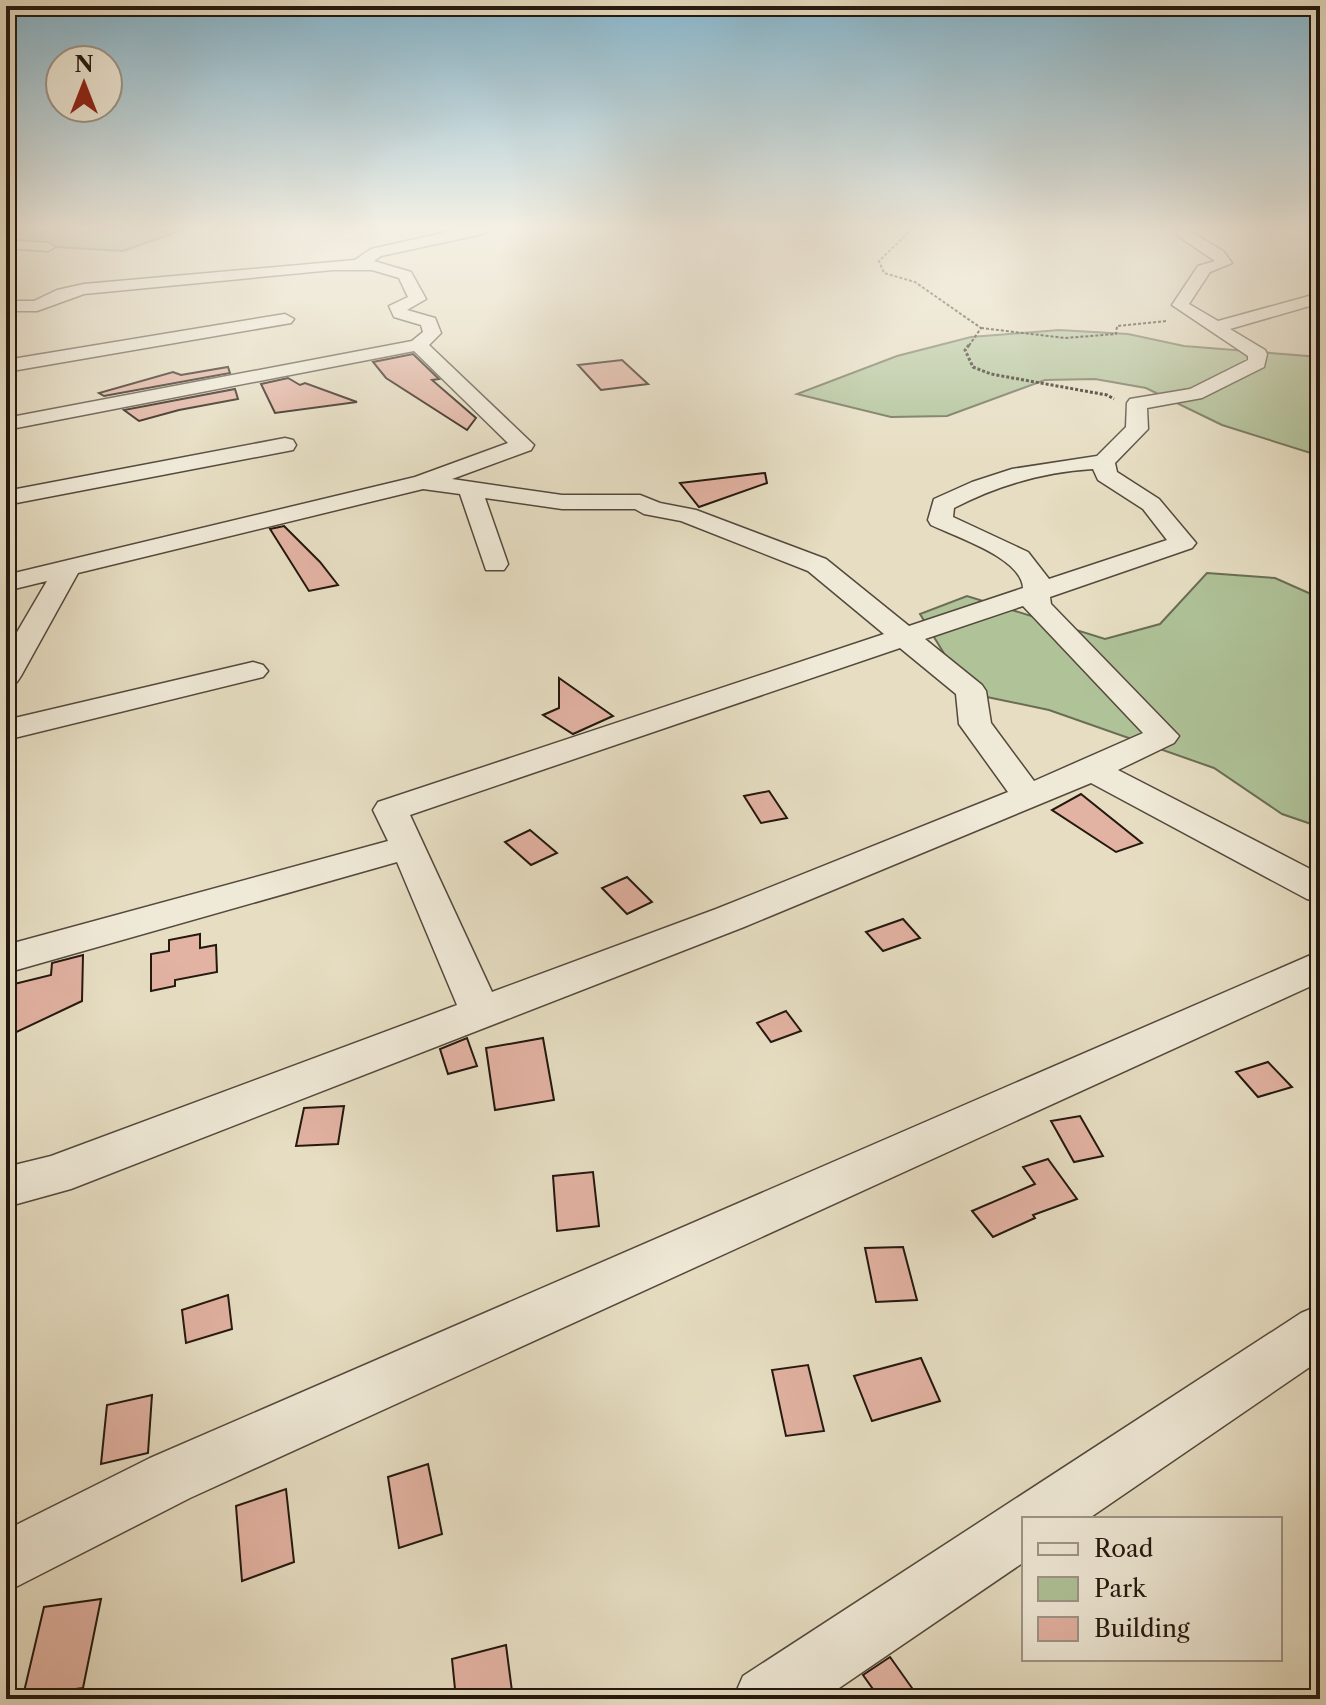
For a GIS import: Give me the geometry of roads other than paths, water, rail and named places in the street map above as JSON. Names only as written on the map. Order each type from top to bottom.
[{"type":"street","points":[[9,314],[35,307]]},
{"type":"street","points":[[6,424],[418,345],[432,333],[429,322],[400,313],[397,307]]},
{"type":"street","points":[[6,1187],[54,1175],[730,918],[1092,770],[1163,736],[1037,606],[1036,580],[1019,557],[940,520],[942,504],[977,486],[1070,463],[1103,462],[1137,429],[1137,403],[1195,394],[1257,363],[1258,354],[1182,307]]},
{"type":"street","points":[[1205,323],[1281,307]]},
{"type":"street","points":[[6,366],[285,319]]},
{"type":"street","points":[[6,583],[423,482],[523,445],[418,345]]},
{"type":"street","points":[[6,498],[285,445]]},
{"type":"street","points":[[481,1014],[390,810],[1183,543],[1151,504],[1106,475],[1103,462]]},
{"type":"street","points":[[423,482],[562,502],[640,502],[653,509],[687,515],[817,565],[971,691],[975,724],[1028,796]]},
{"type":"street","points":[[470,489],[495,564]]},
{"type":"street","points":[[6,676],[69,566]]},
{"type":"street","points":[[6,730],[253,671]]},
{"type":"street","points":[[1092,770],[1320,890]]},
{"type":"street","points":[[6,959],[409,847]]},
{"type":"street","points":[[6,1562],[170,1478],[1320,965]]},
{"type":"street","points":[[1039,1517],[1320,1330]]},
{"type":"street","points":[[766,1699],[1022,1528]]}]
